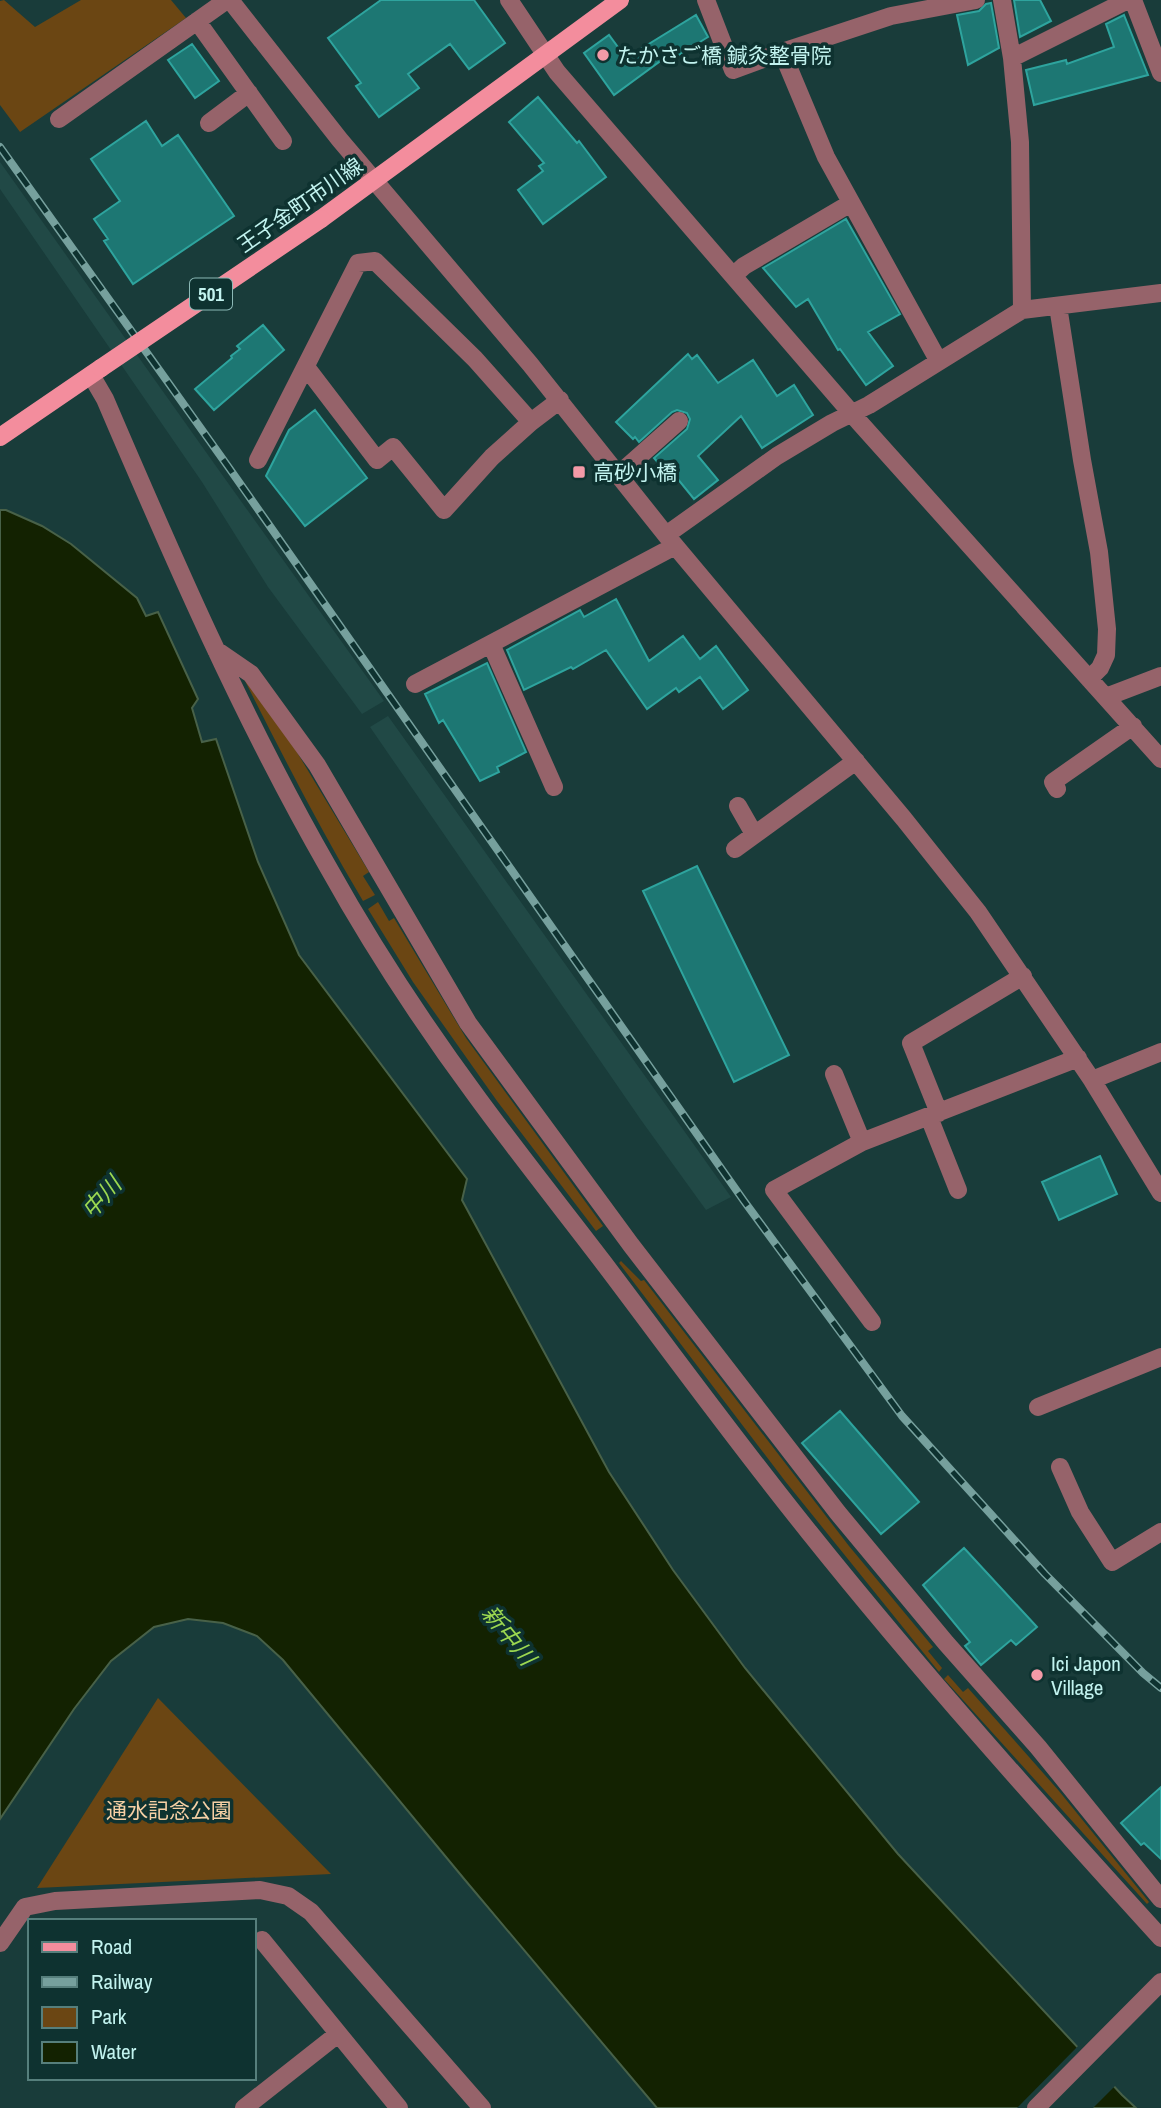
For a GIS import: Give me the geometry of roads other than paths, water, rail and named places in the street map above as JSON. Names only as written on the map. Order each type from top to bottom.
[{"type":"main road","name":"王子金町市川線","points":[[0,437],[321,219],[620,0]]},
{"type":"street","points":[[59,119],[229,0],[374,181],[560,400],[671,540],[904,818],[978,912],[1078,1058],[1161,1193]]},
{"type":"street","points":[[509,0],[556,72],[852,413],[1161,759]]},
{"type":"street","points":[[706,0],[733,70],[891,16],[976,0]]},
{"type":"street","points":[[1002,0],[1012,58],[1020,142],[1021,310]]},
{"type":"street","points":[[1012,58],[1130,0],[1161,74]]},
{"type":"street","points":[[197,21],[283,141]]},
{"type":"street","points":[[782,52],[826,157],[938,360]]},
{"type":"street","points":[[209,123],[249,93]]},
{"type":"street","points":[[733,276],[744,266],[851,203]]},
{"type":"street","points":[[258,460],[358,263],[375,261],[475,359],[531,422]]},
{"type":"street","points":[[415,684],[491,644],[671,540],[777,456],[1021,310],[1161,293]]},
{"type":"street","points":[[1058,306],[1099,552],[1107,629],[1106,654],[1100,668],[1089,679]]},
{"type":"street","points":[[306,367],[377,460],[393,447],[444,510],[492,457],[560,400]]},
{"type":"street","points":[[96,371],[105,399],[214,648],[273,767],[329,870],[403,989],[474,1094],[808,1531],[1023,1787],[1161,1938]]},
{"type":"street","points":[[618,475],[679,421]]},
{"type":"street","points":[[491,644],[554,787]]},
{"type":"street","points":[[214,648],[251,674],[317,765],[468,1023],[637,1254],[838,1513],[946,1643],[1038,1747],[1161,1899]]},
{"type":"street","points":[[1105,697],[1161,676]]},
{"type":"street","points":[[1057,789],[1053,782],[1133,726]]},
{"type":"street","points":[[734,849],[856,761]]},
{"type":"street","points":[[738,806],[754,834]]},
{"type":"street","points":[[958,1190],[911,1042],[1023,976]]},
{"type":"street","points":[[1092,1080],[1161,1052]]},
{"type":"street","points":[[872,1322],[774,1190],[862,1143],[1078,1058]]},
{"type":"street","points":[[834,1074],[862,1143]]},
{"type":"street","points":[[1038,1407],[1161,1357]]},
{"type":"street","points":[[1060,1467],[1080,1512],[1112,1562],[1161,1532]]},
{"type":"street","points":[[0,1942],[25,1907],[55,1901],[260,1891],[288,1896],[311,1912],[482,2108]]},
{"type":"street","points":[[262,1940],[400,2108]]},
{"type":"street","points":[[1036,2108],[1161,1982]]},
{"type":"street","points":[[244,2108],[338,2034]]},
{"type":"water","points":[[0,510],[6,510],[42,526],[71,544],[137,598],[146,616],[158,612],[198,699],[192,708],[202,742],[216,739],[258,862],[299,955],[467,1179],[462,1200],[609,1472],[673,1570],[745,1668],[898,1854],[1136,2108],[657,2108],[283,1660],[257,1636],[223,1623],[188,1619],[154,1627],[111,1661],[74,1709],[0,1819]]},
{"type":"railway","points":[[0,147],[744,1201],[902,1416],[1045,1574],[1161,1688]]},
{"type":"place","name":"たかさご橋 鍼灸整骨院","points":[[603,55]]},
{"type":"place","name":"高砂小橋","points":[[579,472]]},
{"type":"place","name":"Ici Japon Village","points":[[1037,1675]]},
{"type":"water label","name":"中川","points":[[101,1197]]},
{"type":"water label","name":"新中川","points":[[509,1635]]},
{"type":"park label","name":"通水記念公園","points":[[169,1810]]}]
